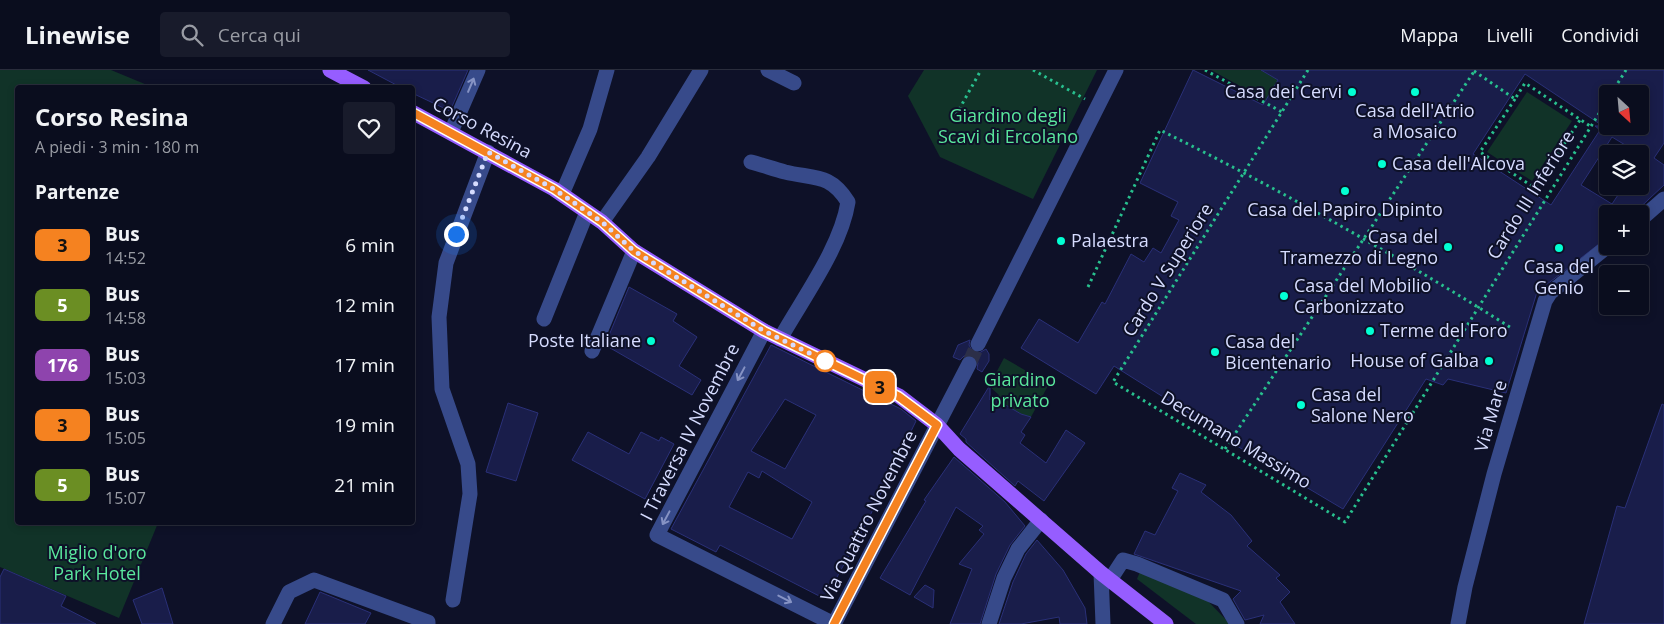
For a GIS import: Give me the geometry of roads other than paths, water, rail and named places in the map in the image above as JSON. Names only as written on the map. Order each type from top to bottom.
[{"type":"main road","points":[[330,70],[358,85]]},
{"type":"main road","name":"Corso Resina","points":[[415,114],[562,194],[602,222],[634,251],[764,331],[898,396],[937,425],[959,449],[1106,576],[1166,624]]},
{"type":"street","points":[[451,132],[478,70]]},
{"type":"street","points":[[562,194],[590,129],[607,70]]},
{"type":"street","points":[[602,222],[648,158],[701,70]]},
{"type":"street","points":[[768,70],[794,83]]},
{"type":"street","points":[[978,344],[1116,70]]},
{"type":"street","points":[[453,600],[470,494],[468,464],[442,389],[439,317],[446,264],[488,152]]},
{"type":"street","points":[[751,162],[787,172],[814,175],[840,188],[848,202],[846,217],[825,260],[780,339]]},
{"type":"street","points":[[1649,212],[1664,198]]},
{"type":"street","points":[[544,320],[587,212]]},
{"type":"street","points":[[592,351],[634,251]]},
{"type":"street","name":"Via Mare","points":[[1458,624],[1465,587],[1494,474],[1545,301],[1550,293],[1599,253]]},
{"type":"street","name":"I Traversa IV Novembre","points":[[764,331],[657,535],[834,624]]},
{"type":"street","name":"Via Quattro Novembre","points":[[834,624],[969,364]]},
{"type":"street","points":[[990,624],[1004,578],[1018,549],[1041,520]]},
{"type":"street","points":[[1103,624],[1106,576],[1124,560],[1223,600],[1237,624]]},
{"type":"street","points":[[273,624],[289,592],[314,580],[428,622],[428,624]]},
{"type":"tunnel","points":[[969,364],[978,344]]},
{"type":"place","name":"Casa dei Cervi","points":[[1352,92]]},
{"type":"place","name":"Casa dell'Atrio a Mosaico","points":[[1415,92]]},
{"type":"place","name":"Casa dell'Alcova","points":[[1382,164]]},
{"type":"place","name":"Casa del Papiro Dipinto","points":[[1345,191]]},
{"type":"place","name":"Palaestra","points":[[1061,241]]},
{"type":"place","name":"Casa del Tramezzo di Legno","points":[[1448,247]]},
{"type":"place","name":"Casa del Genio","points":[[1559,248]]},
{"type":"place","name":"Casa del Mobilio Carbonizzato","points":[[1284,296]]},
{"type":"place","name":"Terme del Foro","points":[[1370,331]]},
{"type":"place","name":"Poste Italiane","points":[[651,341]]},
{"type":"place","name":"Casa del Bicentenario","points":[[1215,352]]},
{"type":"place","name":"House of Galba","points":[[1489,361]]},
{"type":"place","name":"Casa del Salone Nero","points":[[1301,405]]},
{"type":"park label","name":"Giardino degli Scavi di Ercolano","points":[[1008,126]]},
{"type":"park label","name":"Giardino privato","points":[[1020,390]]},
{"type":"park label","name":"Miglio d'oro Park Hotel","points":[[97,563]]}]
